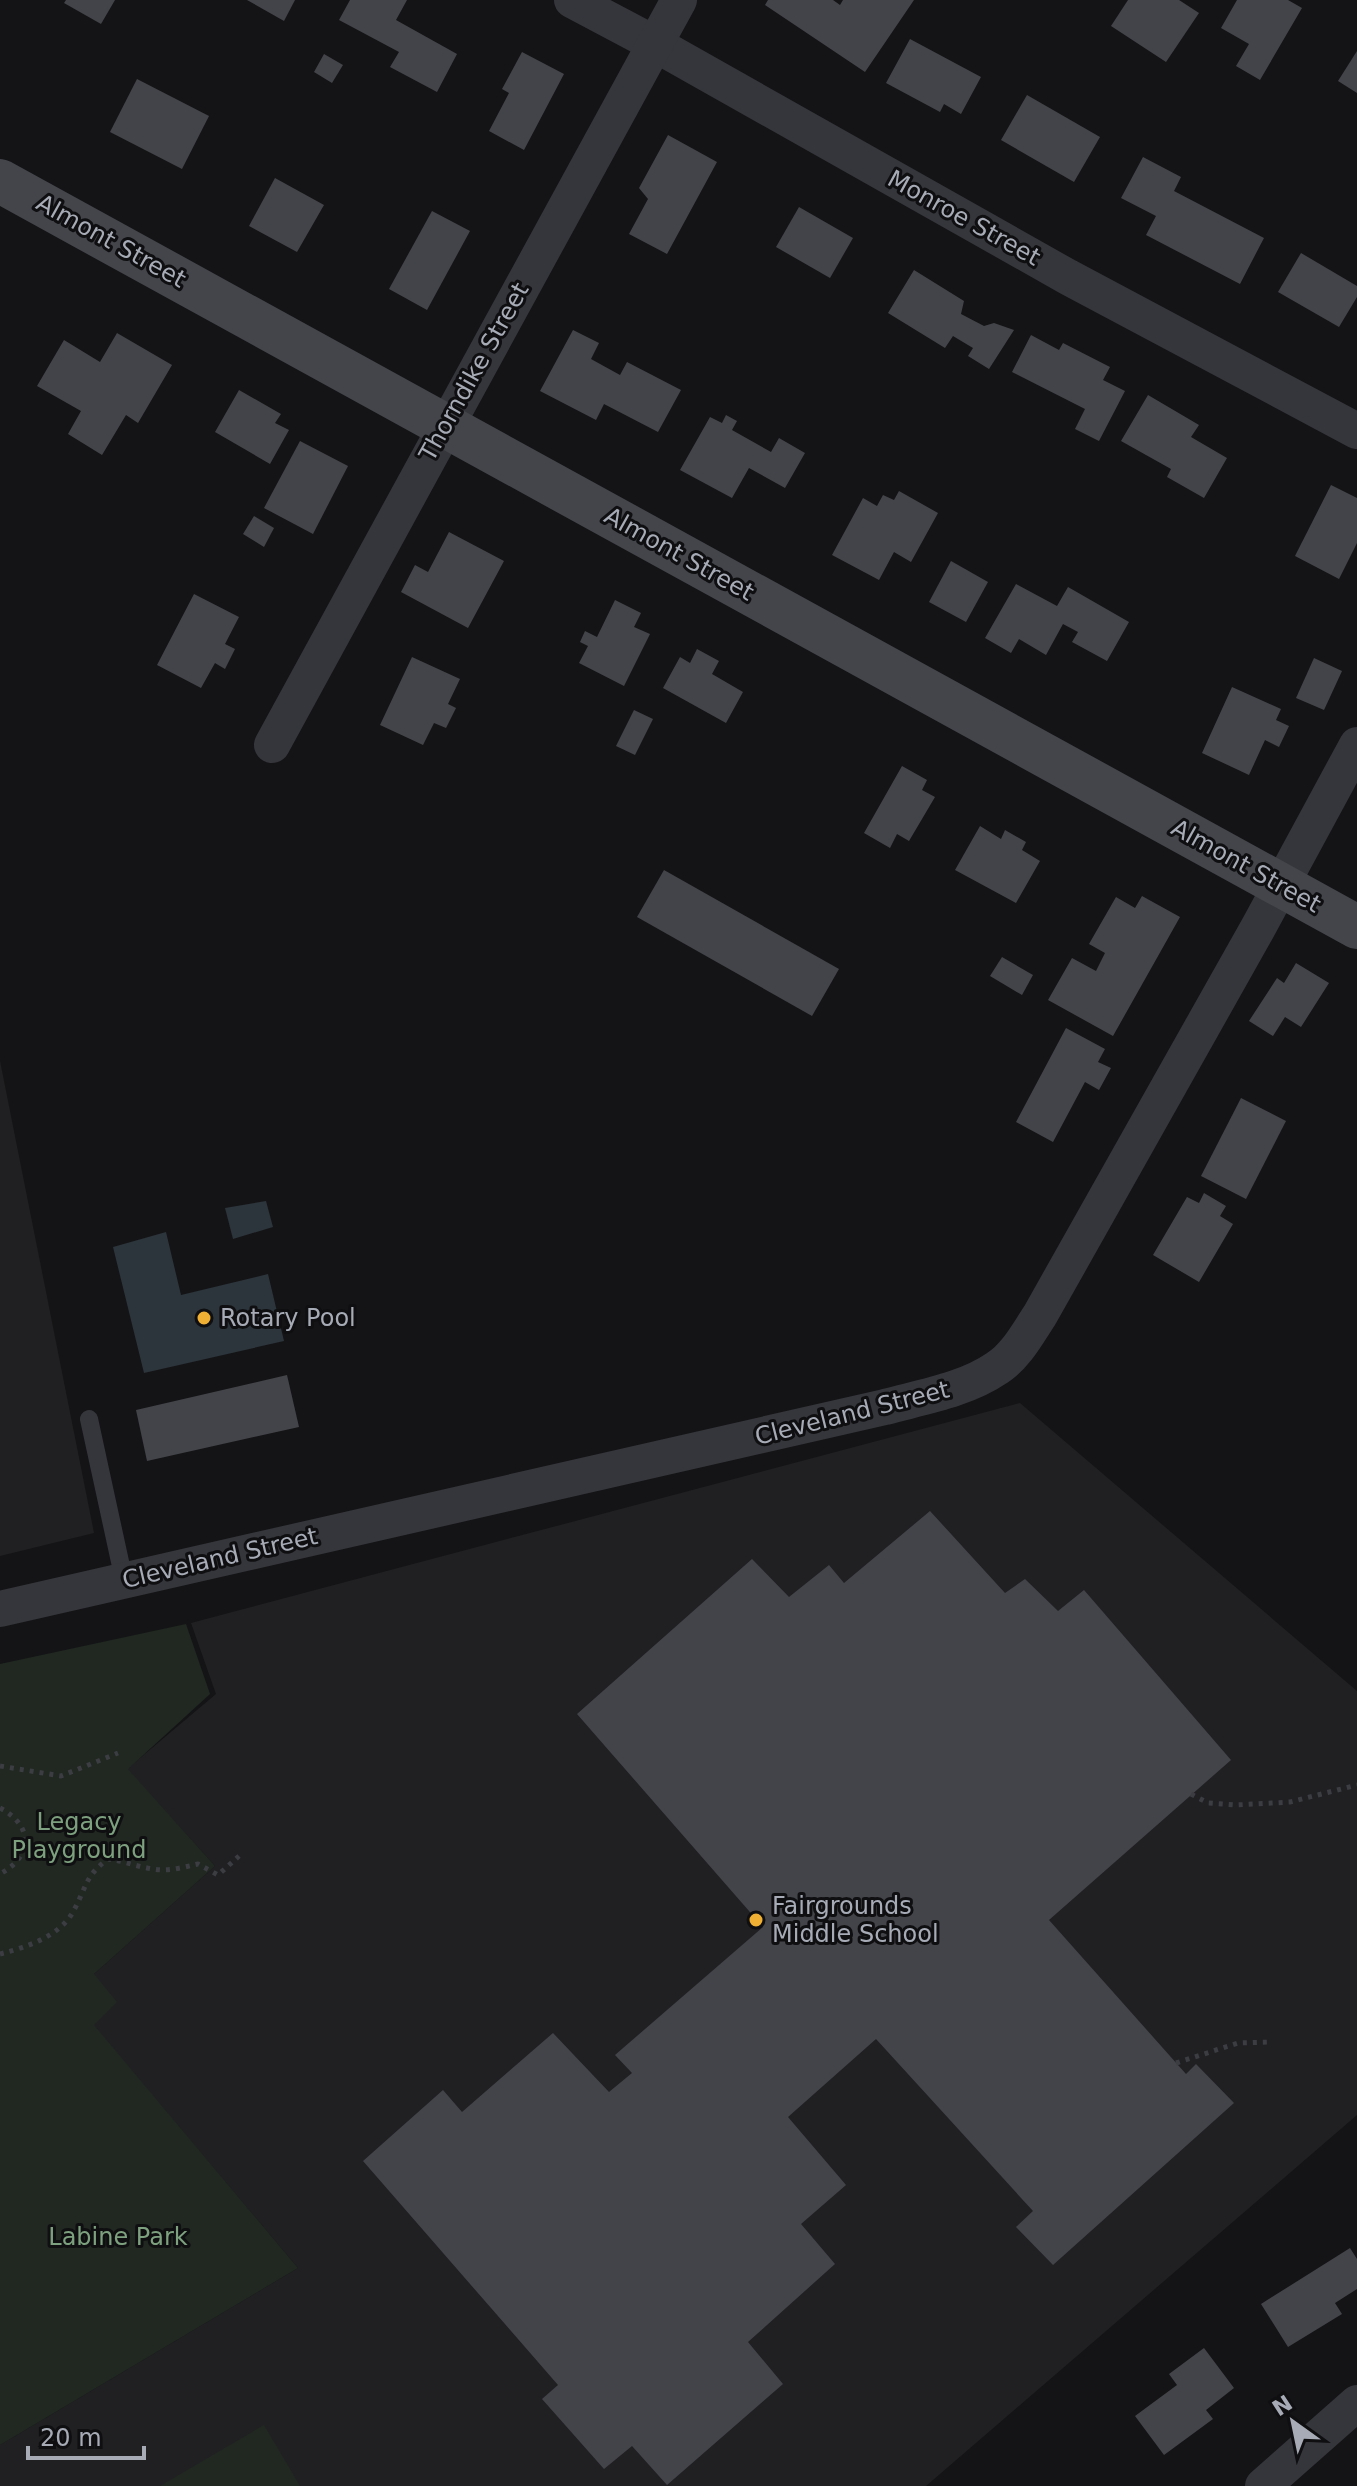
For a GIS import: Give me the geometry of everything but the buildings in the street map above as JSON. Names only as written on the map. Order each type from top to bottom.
[{"type":"street","name":"Monroe Street","points":[[572,0],[1068,277],[1357,431]]},
{"type":"street","name":"Thorndike Street","points":[[272,745],[679,0]]},
{"type":"street","name":"Almont Street","points":[[0,181],[1357,927]]},
{"type":"street","name":"Cleveland Street","points":[[0,1609],[885,1407],[960,1386],[998,1368],[1014,1353],[1040,1315],[1357,745]]},
{"type":"street","points":[[1263,2486],[1357,2403]]},
{"type":"lane","points":[[89,1419],[124,1580]]},
{"type":"path","points":[[0,1766],[61,1776],[118,1753]]},
{"type":"path","points":[[1191,1794],[1208,1803],[1236,1805],[1290,1802],[1357,1785]]},
{"type":"path","points":[[0,1808],[13,1815],[24,1829],[25,1845],[21,1858],[0,1874]]},
{"type":"path","points":[[0,1954],[35,1942],[64,1924],[94,1870],[108,1859],[154,1870],[174,1870],[198,1864],[218,1875],[239,1856]]},
{"type":"path","points":[[1176,2063],[1238,2043],[1271,2042]]},
{"type":"shaded area","points":[[0,1061],[94,1533],[0,1556]]},
{"type":"shaded area","points":[[266,1201],[273,1227],[233,1239],[225,1208]]},
{"type":"shaded area","name":"Rotary Pool","points":[[166,1232],[181,1295],[268,1274],[284,1341],[144,1373],[113,1247]]},
{"type":"shaded area","name":"Fairgrounds Middle School","points":[[1020,1403],[1357,1691],[1357,2115],[926,2486],[0,2486],[0,2445],[298,2268],[93,2025],[94,1974],[215,1866],[127,1769],[216,1694],[191,1623]]},
{"type":"green space","name":"Labine Park","points":[[186,1624],[210,1694],[128,1769],[215,1866],[94,1974],[117,2002],[94,2025],[298,2268],[0,2445],[0,1664]]},
{"type":"green space","points":[[264,2425],[300,2486],[160,2486]]},
{"type":"place","name":"Rotary Pool","points":[[204,1318]]},
{"type":"place","name":"Fairgrounds Middle School","points":[[756,1920]]},
{"type":"park label","name":"Legacy Playground","points":[[79,1836]]}]
